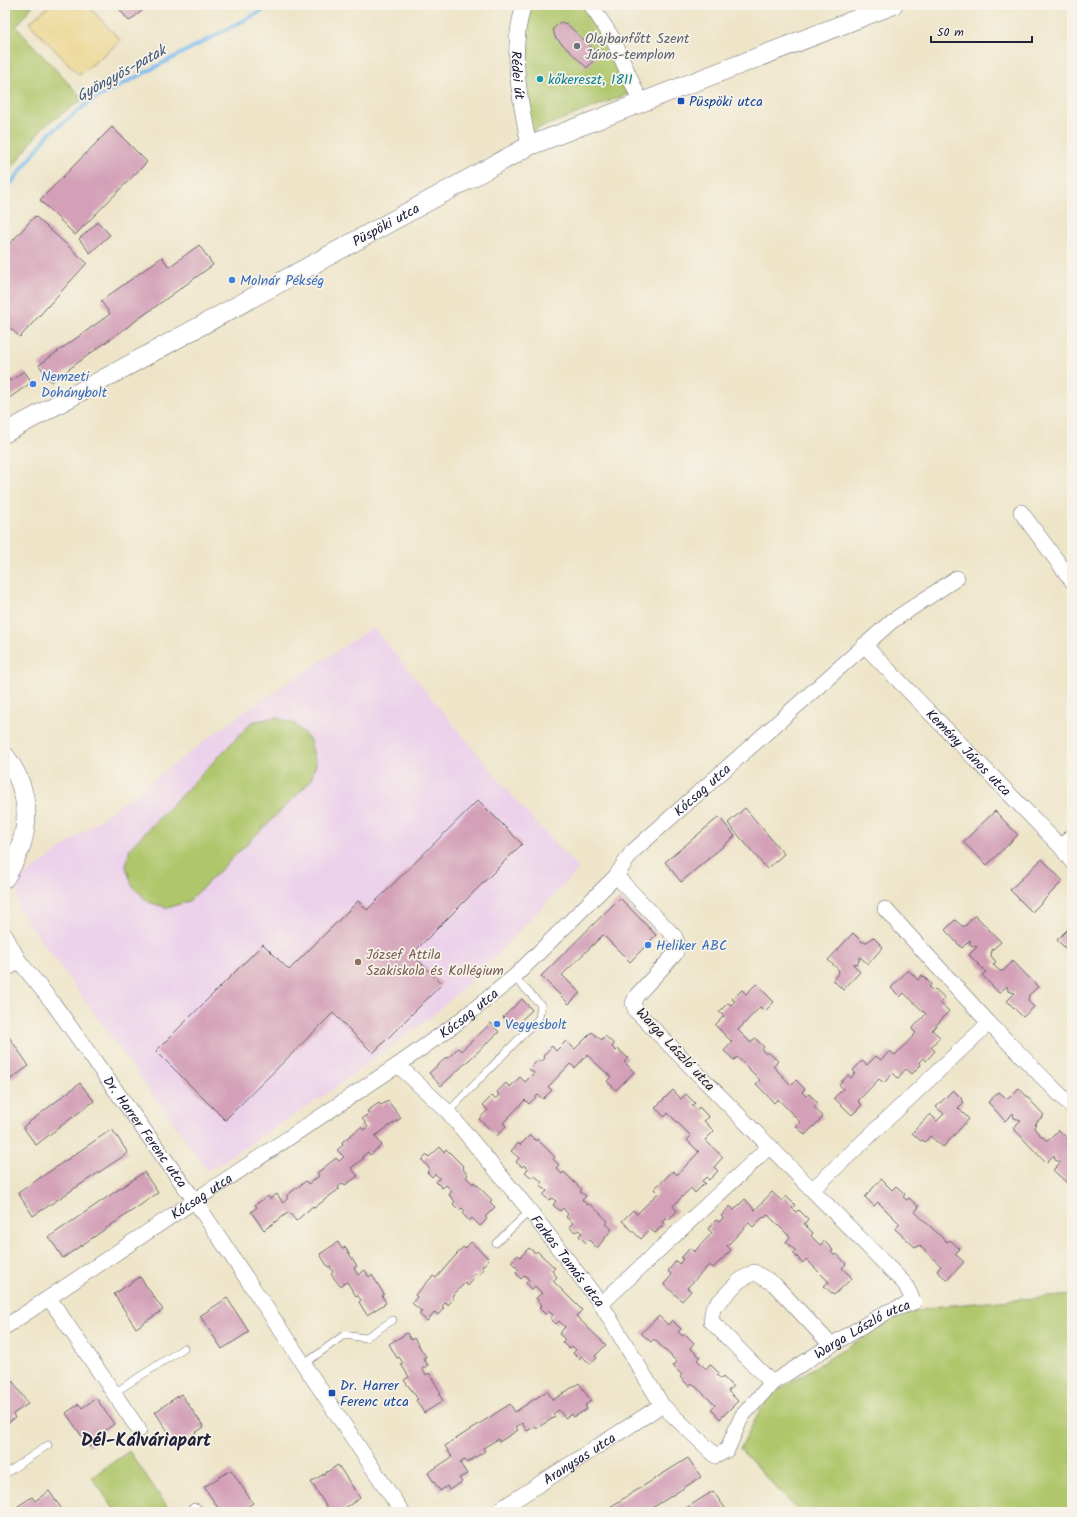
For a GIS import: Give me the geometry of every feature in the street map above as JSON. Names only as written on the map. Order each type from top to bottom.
[{"type":"street","name":"Rédei út","points":[[524,5],[516,36],[522,114],[529,146]]},
{"type":"street","points":[[591,5],[613,39],[641,103]]},
{"type":"street","name":"Püspöki utca","points":[[5,433],[529,146],[893,5]]},
{"type":"street","points":[[1021,512],[1072,581]]},
{"type":"street","name":"Kócsag utca","points":[[5,1327],[398,1065],[457,1022],[514,977],[616,876],[632,852],[864,645],[903,613],[957,578]]},
{"type":"street","name":"Kemény János utca","points":[[864,645],[1061,847],[1072,862]]},
{"type":"street","points":[[5,756],[20,780],[25,802],[26,820],[22,842],[5,878]]},
{"type":"street","points":[[5,855],[26,820]]},
{"type":"street","points":[[1061,847],[1072,836]]},
{"type":"street","name":"Warga László utca","points":[[616,876],[675,937],[678,946],[675,954],[637,995],[633,1003],[636,1011],[905,1284],[914,1302],[887,1312],[831,1345],[772,1383],[742,1416],[727,1450]]},
{"type":"street","points":[[885,909],[989,1022],[1072,1107]]},
{"type":"street","name":"Dr. Harrer Ferenc utca","points":[[5,936],[19,961],[53,1003],[195,1201],[402,1512]]},
{"type":"street","points":[[5,951],[19,961],[5,970]]},
{"type":"street","points":[[813,1190],[989,1022]]},
{"type":"street","name":"Farkas Tamás utca","points":[[398,1065],[448,1112],[530,1211],[601,1304],[662,1405],[716,1456],[727,1450]]},
{"type":"street","points":[[601,1304],[770,1146]]},
{"type":"street","points":[[772,1383],[711,1322],[713,1308],[740,1281],[754,1272],[774,1284],[831,1345]]},
{"type":"street","points":[[49,1298],[139,1430]]},
{"type":"street","name":"Aranysas utca","points":[[496,1512],[662,1405]]},
{"type":"lane","points":[[448,1112],[539,1018],[541,1005],[514,977]]},
{"type":"lane","points":[[496,1243],[530,1211]]},
{"type":"lane","points":[[303,1365],[344,1335],[364,1338],[393,1320]]},
{"type":"lane","points":[[114,1393],[184,1348]]},
{"type":"lane","points":[[5,1474],[48,1445]]},
{"type":"shaded area","points":[[373,627],[520,805],[579,869],[470,982],[432,1016],[325,1095],[208,1171],[18,908],[18,881],[241,714]]},
{"type":"green space","points":[[5,5],[33,5],[16,27],[83,99],[43,127],[5,177]]},
{"type":"green space","points":[[527,5],[588,5],[633,92],[529,132],[520,72]]},
{"type":"green space","points":[[276,717],[295,724],[310,740],[316,764],[310,782],[189,901],[168,908],[148,902],[132,885],[126,867],[130,848],[252,722]]},
{"type":"green space","points":[[1072,1295],[1072,1512],[799,1512],[740,1449],[767,1397],[898,1316],[940,1306]]},
{"type":"green space","points":[[129,1451],[171,1512],[116,1512],[92,1477]]},
{"type":"sand","points":[[50,5],[87,5],[121,41],[79,75],[29,23]]},
{"type":"building","points":[[116,5],[145,5],[147,7],[129,21]]},
{"type":"building","name":"Olajbanfőtt Szent János-templom","points":[[560,22],[567,24],[599,54],[587,68],[555,37],[553,29]]},
{"type":"building","points":[[112,127],[147,162],[75,235],[40,200]]},
{"type":"building","points":[[35,216],[87,263],[20,337],[5,324],[5,249]]},
{"type":"building","points":[[98,222],[110,235],[90,253],[79,239]]},
{"type":"building","points":[[199,245],[213,265],[51,382],[39,365],[110,314],[101,301],[162,257],[169,267]]},
{"type":"building","points":[[24,371],[32,382],[5,401],[5,374],[10,381]]},
{"type":"building","name":"József Attila Szakiskola és Kollégium","points":[[478,800],[522,844],[412,954],[442,984],[373,1053],[333,1013],[225,1120],[156,1051],[263,944],[289,970],[358,901],[367,910]]},
{"type":"building","points":[[745,808],[784,854],[767,869],[728,823]]},
{"type":"building","points":[[995,811],[1018,835],[987,865],[963,842]]},
{"type":"building","points":[[719,817],[735,836],[681,882],[665,862]]},
{"type":"building","points":[[1042,859],[1063,881],[1032,912],[1010,890]]},
{"type":"building","points":[[620,898],[656,935],[630,962],[603,935],[562,975],[580,993],[569,1004],[541,976]]},
{"type":"building","points":[[975,915],[1001,942],[992,950],[991,956],[996,962],[993,965],[1000,971],[1003,971],[1013,961],[1038,987],[1029,995],[1028,1001],[1034,1007],[1023,1017],[1007,1001],[1015,993],[1008,991],[1007,986],[999,993],[982,975],[986,972],[969,955],[977,947],[970,945],[970,940],[962,948],[945,930],[955,920],[962,926],[965,926]]},
{"type":"building","points":[[1072,925],[1072,955],[1057,940]]},
{"type":"building","points":[[853,933],[862,942],[867,942],[873,937],[883,947],[868,964],[860,957],[858,963],[853,964],[860,972],[843,990],[833,980],[839,972],[838,969],[828,960]]},
{"type":"building","points":[[908,970],[918,980],[922,975],[931,984],[929,987],[933,991],[935,989],[945,998],[940,1003],[949,1011],[932,1030],[940,1037],[931,1047],[935,1051],[926,1061],[923,1058],[919,1062],[921,1065],[912,1074],[906,1069],[898,1078],[893,1073],[884,1083],[879,1079],[858,1101],[862,1105],[852,1115],[834,1098],[843,1089],[839,1084],[848,1075],[851,1078],[855,1073],[853,1070],[862,1061],[867,1065],[876,1056],[881,1060],[890,1051],[895,1055],[916,1033],[912,1029],[926,1014],[904,993],[900,997],[891,988]]},
{"type":"building","points":[[756,984],[774,1002],[765,1011],[760,1007],[738,1030],[751,1043],[755,1038],[764,1047],[762,1050],[766,1054],[768,1052],[778,1061],[773,1066],[791,1085],[796,1080],[805,1089],[802,1092],[806,1096],[809,1094],[818,1103],[814,1107],[823,1117],[805,1135],[796,1126],[800,1122],[778,1099],[774,1103],[756,1084],[760,1080],[737,1057],[734,1060],[724,1051],[732,1042],[715,1025],[724,1016],[719,1012],[728,1003],[731,1005],[735,1001],[732,999],[742,990],[746,994]]},
{"type":"building","points":[[522,999],[532,1010],[513,1028],[503,1017]]},
{"type":"building","points":[[491,1023],[499,1032],[441,1086],[429,1073],[458,1048],[461,1051]]},
{"type":"building","points":[[5,1031],[29,1066],[5,1083]]},
{"type":"building","points":[[592,1032],[601,1040],[605,1036],[614,1044],[612,1047],[616,1051],[618,1049],[628,1058],[624,1062],[634,1072],[616,1090],[607,1081],[611,1077],[587,1055],[575,1068],[570,1064],[548,1087],[552,1090],[543,1099],[538,1095],[529,1104],[525,1100],[503,1123],[506,1126],[497,1136],[479,1119],[488,1110],[483,1105],[492,1096],[495,1099],[499,1095],[497,1092],[506,1083],[510,1087],[520,1077],[525,1082],[534,1073],[529,1069],[538,1060],[541,1062],[545,1058],[543,1056],[552,1046],[556,1051],[566,1041],[575,1049]]},
{"type":"building","points":[[80,1083],[94,1101],[36,1145],[23,1127]]},
{"type":"building","points":[[1019,1088],[1044,1115],[1036,1123],[1034,1128],[1039,1134],[1046,1140],[1049,1140],[1059,1130],[1072,1143],[1072,1184],[1070,1186],[1053,1170],[1061,1162],[1055,1160],[1054,1155],[1046,1163],[1013,1128],[1021,1120],[1014,1118],[1013,1113],[1005,1121],[988,1102],[999,1092],[1006,1098],[1009,1098]]},
{"type":"building","points":[[673,1090],[681,1099],[686,1094],[695,1103],[692,1106],[697,1110],[699,1107],[709,1117],[704,1121],[714,1131],[705,1140],[723,1157],[714,1167],[718,1171],[709,1180],[706,1177],[702,1181],[705,1183],[695,1193],[691,1188],[673,1206],[677,1211],[668,1220],[666,1217],[662,1222],[664,1224],[655,1233],[650,1229],[641,1239],[622,1221],[633,1210],[637,1214],[658,1193],[654,1189],[673,1171],[677,1175],[699,1152],[687,1140],[691,1136],[668,1113],[665,1117],[655,1108]]},
{"type":"building","points":[[953,1090],[964,1102],[958,1108],[969,1119],[943,1147],[930,1136],[925,1142],[923,1140],[921,1141],[912,1133],[930,1114],[937,1121],[944,1114],[936,1107]]},
{"type":"building","points":[[388,1101],[401,1118],[375,1136],[382,1145],[370,1155],[368,1152],[362,1157],[364,1158],[351,1168],[358,1176],[345,1185],[343,1183],[338,1187],[339,1189],[314,1208],[313,1206],[296,1221],[289,1212],[264,1230],[251,1212],[257,1207],[255,1205],[268,1196],[270,1199],[277,1194],[283,1203],[288,1198],[286,1196],[306,1181],[308,1184],[319,1176],[317,1173],[336,1158],[339,1161],[344,1157],[337,1150],[343,1145],[342,1142],[361,1127],[363,1130],[368,1127],[362,1118],[369,1114],[367,1111],[379,1103],[381,1105]]},
{"type":"building","points":[[112,1129],[128,1153],[33,1216],[18,1193]]},
{"type":"building","points":[[530,1135],[536,1141],[537,1139],[555,1157],[553,1159],[559,1165],[556,1168],[562,1174],[564,1172],[582,1190],[580,1192],[586,1196],[582,1200],[588,1205],[590,1204],[608,1221],[606,1224],[612,1229],[597,1248],[589,1240],[586,1243],[579,1236],[582,1233],[578,1230],[575,1232],[569,1227],[573,1223],[566,1217],[568,1214],[563,1208],[560,1211],[553,1205],[556,1201],[552,1198],[549,1200],[543,1195],[547,1191],[540,1185],[542,1182],[535,1176],[532,1178],[525,1172],[528,1169],[524,1165],[522,1167],[516,1162],[519,1158],[511,1151],[518,1143],[520,1145]]},
{"type":"building","points":[[440,1147],[444,1152],[446,1149],[464,1167],[463,1169],[468,1175],[466,1177],[473,1184],[474,1182],[492,1200],[490,1202],[495,1207],[485,1217],[487,1219],[480,1226],[472,1218],[469,1221],[463,1214],[465,1211],[462,1208],[459,1210],[453,1204],[455,1201],[449,1195],[452,1191],[446,1185],[442,1188],[436,1182],[440,1178],[435,1174],[432,1177],[427,1172],[430,1169],[422,1160],[427,1155],[429,1157]]},
{"type":"building","points":[[144,1172],[158,1193],[63,1258],[49,1237]]},
{"type":"building","points":[[881,1179],[892,1190],[896,1186],[905,1194],[903,1197],[907,1200],[909,1198],[919,1207],[915,1212],[947,1242],[950,1240],[960,1249],[955,1254],[964,1262],[947,1280],[937,1271],[941,1266],[919,1245],[916,1248],[895,1229],[900,1224],[878,1202],[874,1206],[865,1197]]},
{"type":"building","points":[[772,1192],[782,1201],[786,1196],[795,1205],[792,1208],[796,1212],[799,1210],[808,1219],[804,1224],[813,1233],[811,1236],[820,1245],[824,1241],[833,1250],[831,1252],[835,1256],[837,1254],[846,1264],[842,1268],[852,1278],[834,1295],[824,1286],[829,1282],[806,1259],[803,1263],[793,1253],[796,1251],[786,1242],[790,1237],[768,1215],[764,1218],[763,1217],[753,1227],[749,1223],[727,1246],[731,1250],[713,1268],[709,1265],[687,1288],[691,1291],[682,1301],[664,1284],[672,1275],[668,1271],[676,1261],[679,1264],[683,1259],[681,1258],[690,1248],[694,1252],[712,1233],[708,1229],[716,1220],[719,1222],[723,1218],[721,1216],[730,1206],[734,1210],[745,1199],[755,1210]]},
{"type":"building","points":[[338,1242],[342,1249],[345,1247],[357,1266],[354,1268],[358,1275],[365,1270],[369,1277],[372,1275],[384,1294],[382,1296],[386,1303],[367,1315],[359,1302],[361,1300],[357,1295],[356,1296],[347,1282],[340,1286],[331,1274],[333,1272],[330,1266],[328,1267],[320,1254]]},
{"type":"building","points":[[471,1242],[489,1259],[482,1267],[484,1269],[478,1276],[475,1273],[471,1278],[473,1280],[468,1286],[465,1283],[452,1296],[454,1298],[448,1305],[446,1302],[442,1306],[444,1308],[438,1315],[435,1312],[427,1321],[419,1314],[422,1312],[412,1303],[417,1297],[415,1295],[433,1276],[436,1278],[463,1247],[465,1249]]},
{"type":"building","points":[[529,1248],[535,1253],[537,1251],[555,1268],[552,1271],[557,1277],[553,1281],[582,1310],[576,1316],[606,1345],[595,1356],[597,1358],[590,1364],[582,1356],[579,1359],[573,1353],[576,1350],[572,1346],[569,1349],[562,1342],[565,1339],[559,1334],[565,1327],[559,1321],[556,1324],[550,1318],[553,1315],[548,1311],[545,1314],[539,1308],[542,1305],[536,1298],[542,1293],[535,1286],[532,1289],[526,1283],[529,1280],[525,1275],[521,1279],[516,1273],[519,1270],[511,1262],[518,1255],[520,1257]]},
{"type":"building","points":[[140,1277],[163,1310],[136,1328],[114,1294]]},
{"type":"building","points":[[227,1298],[249,1332],[222,1349],[200,1316]]},
{"type":"building","points":[[659,1316],[668,1325],[672,1320],[681,1329],[678,1332],[683,1336],[685,1334],[694,1343],[690,1348],[700,1357],[697,1360],[706,1369],[710,1364],[719,1373],[717,1375],[721,1379],[723,1377],[733,1387],[728,1391],[738,1401],[720,1419],[711,1409],[715,1405],[692,1383],[689,1386],[680,1377],[682,1375],[673,1366],[677,1362],[654,1339],[651,1342],[641,1333]]},
{"type":"building","points":[[407,1333],[411,1340],[414,1338],[426,1357],[423,1358],[428,1365],[422,1369],[426,1375],[429,1373],[441,1393],[439,1394],[443,1401],[424,1413],[416,1400],[418,1399],[404,1380],[409,1377],[401,1364],[403,1363],[399,1357],[397,1358],[389,1344]]},
{"type":"building","points":[[10,1377],[28,1404],[13,1414],[15,1418],[5,1425],[5,1380]]},
{"type":"building","points":[[579,1383],[591,1401],[585,1405],[587,1409],[574,1417],[572,1414],[565,1418],[559,1410],[553,1414],[555,1417],[537,1428],[535,1426],[527,1431],[522,1423],[516,1427],[518,1430],[499,1442],[498,1439],[483,1448],[485,1451],[467,1463],[465,1460],[460,1463],[467,1474],[459,1478],[462,1482],[449,1490],[447,1486],[440,1491],[428,1473],[452,1457],[445,1446],[510,1404],[515,1412],[547,1391],[553,1400]]},
{"type":"building","points":[[181,1394],[204,1427],[177,1445],[155,1412]]},
{"type":"building","points":[[96,1398],[114,1424],[99,1435],[102,1439],[89,1447],[66,1413],[79,1404],[82,1408]]},
{"type":"building","points":[[688,1458],[701,1477],[646,1512],[602,1512]]},
{"type":"building","points":[[338,1465],[360,1498],[339,1512],[330,1512],[311,1482]]},
{"type":"building","points":[[231,1470],[253,1503],[240,1512],[221,1512],[204,1487]]},
{"type":"building","points":[[49,1491],[64,1512],[22,1512],[18,1506],[32,1497],[35,1501]]},
{"type":"building","points":[[713,1491],[727,1511],[680,1512]]},
{"type":"waterway","name":"Gyöngyös-patak","points":[[5,191],[49,134],[91,101],[273,5]]},
{"type":"place","name":"Olajbanfőtt Szent János-templom","points":[[577,46]]},
{"type":"place","name":"kőkereszt, 1811","points":[[540,79]]},
{"type":"place","name":"Püspöki utca","points":[[681,101]]},
{"type":"place","name":"Molnár Pékség","points":[[232,280]]},
{"type":"place","name":"Nemzeti Dohánybolt","points":[[33,384]]},
{"type":"place","name":"Heliker ABC","points":[[648,945]]},
{"type":"place","name":"József Attila Szakiskola és Kollégium","points":[[358,962]]},
{"type":"place","name":"Vegyesbolt","points":[[497,1024]]},
{"type":"place","name":"Dr. Harrer Ferenc utca","points":[[332,1393]]},
{"type":"district","name":"Dél-Kálváriapart","points":[[146,1440]]}]
